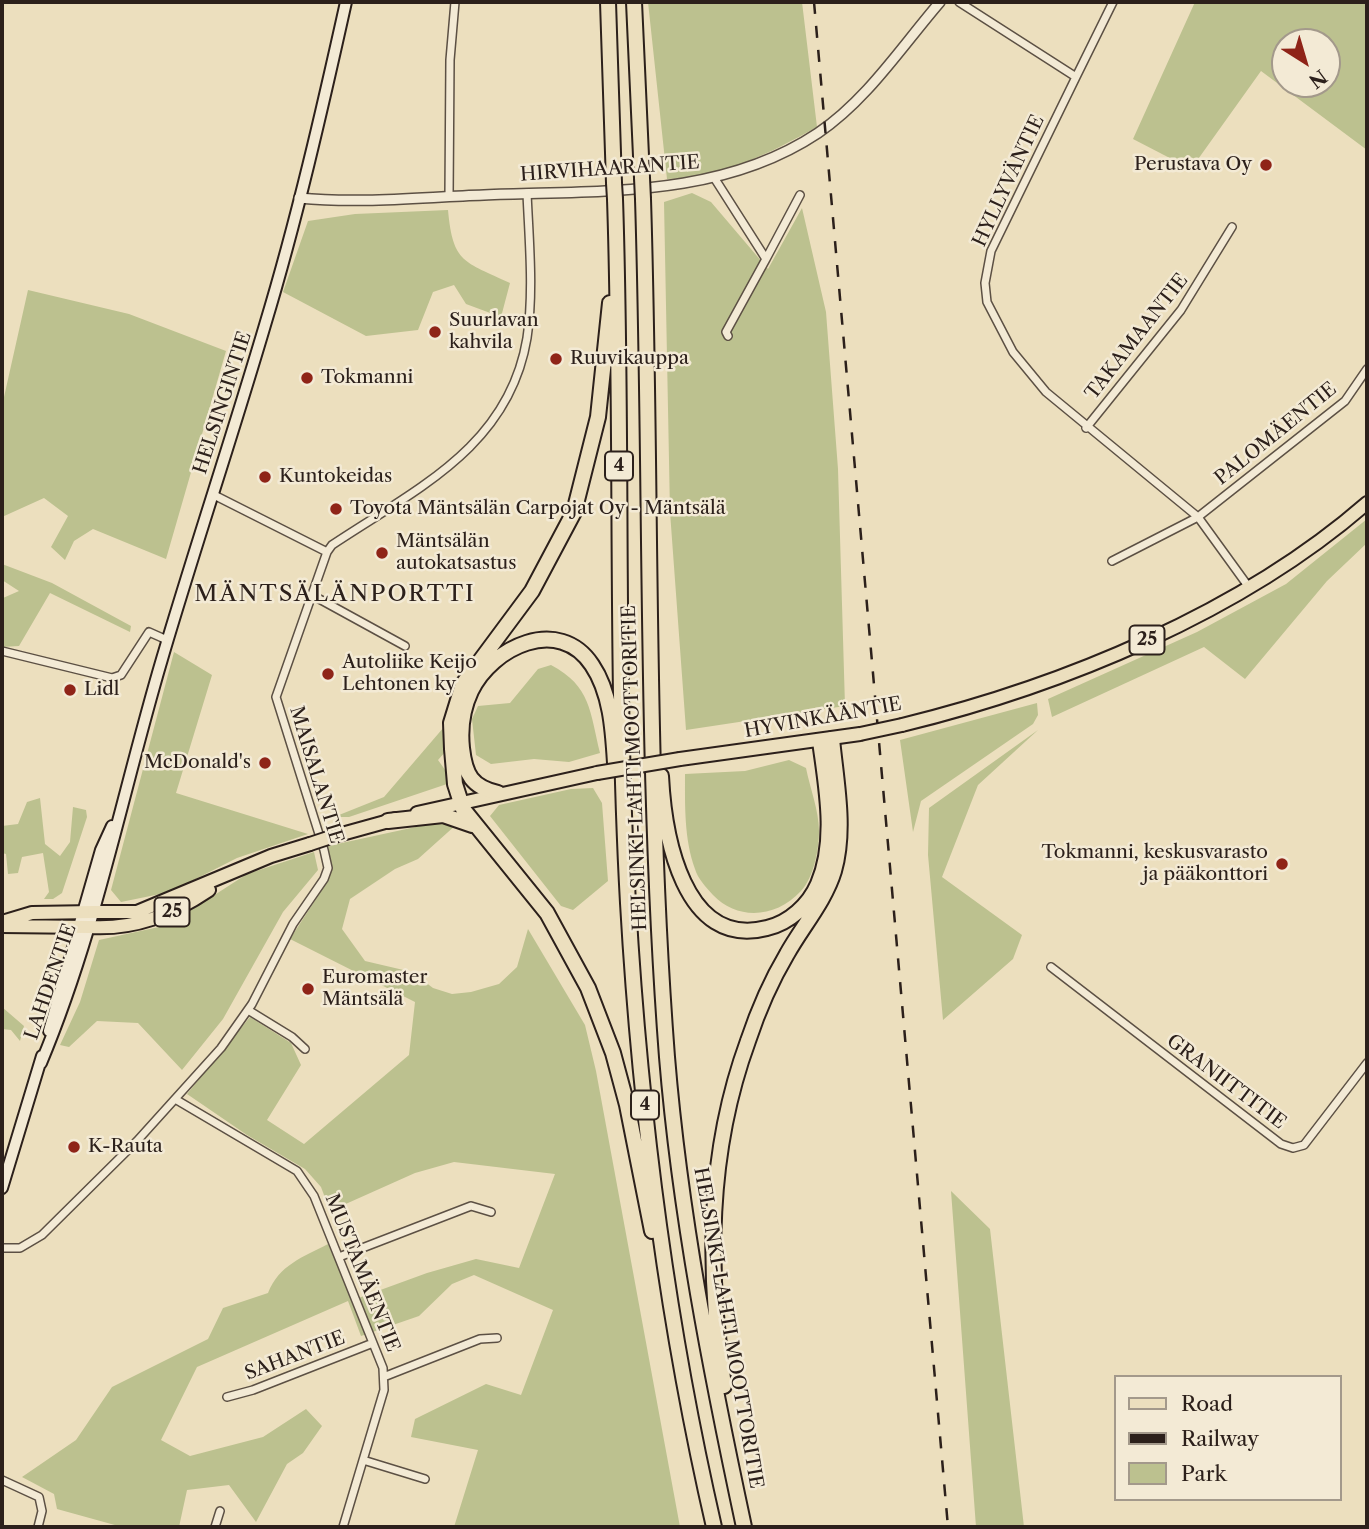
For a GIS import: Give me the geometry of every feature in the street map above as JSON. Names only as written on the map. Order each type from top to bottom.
[{"type":"highway","name":"HELSINKI-LAHTI MOOTTORITIE","points":[[608,2],[617,253],[628,898],[642,1079],[684,1380],[714,1527]]},
{"type":"highway","name":"HELSINKI-LAHTI MOOTTORITIE","points":[[634,2],[643,199],[655,871],[668,1062],[690,1236],[744,1527]]},
{"type":"highway","points":[[617,253],[600,405],[574,512],[550,562],[524,603],[472,669],[458,696],[451,723],[455,784],[459,802],[547,913],[575,961],[599,1014],[627,1105],[684,1380]]},
{"type":"highway","points":[[650,617],[661,782],[668,836],[690,895],[710,918],[741,930],[771,928],[787,920],[812,895],[823,869],[828,834],[826,740]]},
{"type":"highway","points":[[498,793],[471,781],[464,761],[462,722],[472,689],[489,665],[525,642],[546,639],[572,646],[592,665],[608,708],[628,898]]},
{"type":"highway","points":[[729,1457],[731,1427],[718,1346],[712,1260],[716,1169],[734,1080],[759,1010],[834,872],[839,815],[826,740]]},
{"type":"highway","points":[[388,821],[449,816],[469,823],[483,834]]},
{"type":"main road","name":"HELSINGINTIE","points":[[88,912],[112,852],[119,810],[167,640],[265,325],[346,2]]},
{"type":"main road","name":"HYVINKÄÄNTIE","points":[[2,924],[32,913],[137,912],[245,867],[331,837],[498,793],[680,759],[860,734],[979,706],[1077,670],[1165,632],[1248,586],[1367,503]]},
{"type":"main road","name":"HYVINKÄÄNTIE","points":[[2,924],[84,927],[141,924],[195,900],[245,867]]},
{"type":"main road","name":"LAHDENTIE","points":[[2,1188],[41,1063],[68,999],[88,912]]},
{"type":"street","points":[[449,196],[450,60],[455,2]]},
{"type":"street","name":"HIRVIHAARANTIE","points":[[299,198],[347,201],[527,193],[667,186],[715,179],[781,155],[837,119],[875,80],[940,2]]},
{"type":"street","points":[[959,2],[1076,77]]},
{"type":"street","name":"HYLLYVÄNTIE","points":[[1113,2],[992,251],[985,283],[987,302],[1013,352],[1045,392],[1198,517],[1248,586]]},
{"type":"street","points":[[715,179],[766,259]]},
{"type":"street","points":[[212,494],[327,552],[332,545],[453,464],[487,430],[511,394],[527,338],[530,305],[527,193]]},
{"type":"street","points":[[728,336],[726,332],[800,195]]},
{"type":"street","name":"TAKAMAANTIE","points":[[1086,428],[1181,310],[1232,227]]},
{"type":"street","name":"PALOMÄENTIE","points":[[1112,561],[1198,517],[1345,401],[1367,369]]},
{"type":"street","name":"MAISALANTIE","points":[[2,1248],[20,1248],[42,1235],[176,1099],[221,1048],[248,1010],[293,924],[324,879],[328,868],[276,697],[327,552]]},
{"type":"street","points":[[312,594],[405,646]]},
{"type":"street","points":[[2,651],[112,678],[121,675],[149,632],[167,640]]},
{"type":"street","name":"GRANIITTITIE","points":[[1051,967],[1281,1144],[1293,1148],[1304,1145],[1367,1063]]},
{"type":"street","points":[[248,1010],[292,1037],[305,1049]]},
{"type":"street","name":"MUSTAMÄENTIE","points":[[176,1099],[297,1171],[314,1196],[386,1376],[343,1527]]},
{"type":"street","points":[[339,1257],[471,1206],[491,1212]]},
{"type":"street","points":[[386,1376],[481,1339],[497,1338]]},
{"type":"street","name":"SAHANTIE","points":[[227,1396],[253,1390],[373,1343]]},
{"type":"street","points":[[363,1460],[425,1479]]},
{"type":"street","points":[[2,1480],[39,1497],[42,1511],[38,1527]]},
{"type":"street","points":[[215,1527],[220,1511]]},
{"type":"green space","points":[[648,2],[802,2],[817,127],[763,155],[726,169],[687,178],[667,179]]},
{"type":"green space","points":[[1195,2],[1367,2],[1367,150],[1297,98],[1341,98],[1341,28],[1271,28],[1271,78],[1261,71],[1191,169],[1133,139]]},
{"type":"green space","points":[[692,193],[711,202],[768,269],[802,208],[826,312],[838,469],[845,706],[686,730],[670,512],[664,202]]},
{"type":"green space","points":[[448,210],[453,241],[458,251],[471,264],[510,283],[501,317],[466,304],[454,285],[433,292],[418,330],[366,336],[283,292],[308,221],[355,214]]},
{"type":"green space","points":[[28,290],[129,314],[226,351],[166,559],[93,529],[74,541],[65,560],[51,547],[68,516],[44,498],[2,517],[2,406]]},
{"type":"green space","points":[[1367,519],[1367,543],[1327,581],[1245,679],[1204,647],[1052,717],[1048,699],[1197,632],[1286,584]]},
{"type":"green space","points":[[2,564],[52,583],[131,626],[130,632],[50,593],[19,646],[2,647],[3,598],[19,591],[2,580]]},
{"type":"green space","points":[[174,652],[212,675],[176,793],[308,834],[237,858],[170,892],[121,902],[111,890]]},
{"type":"green space","points":[[551,665],[564,673],[581,691],[591,713],[600,753],[569,762],[534,759],[491,764],[476,755],[472,719],[478,706],[510,703],[538,669]]},
{"type":"green space","points":[[1037,703],[1038,715],[1033,724],[921,801],[913,832],[900,740]]},
{"type":"green space","points":[[444,727],[446,751],[438,760],[448,774],[447,784],[349,817],[334,817],[384,797]]},
{"type":"green space","points":[[1038,730],[978,785],[942,877],[1022,935],[1013,959],[943,1020],[928,855],[929,808]]},
{"type":"green space","points":[[789,760],[806,768],[816,808],[819,838],[812,871],[801,891],[780,907],[757,913],[734,909],[713,895],[700,880],[691,858],[685,810],[685,774],[745,771]]},
{"type":"green space","points":[[593,788],[602,803],[608,881],[573,910],[561,906],[490,816],[499,805],[571,789]]},
{"type":"green space","points":[[40,798],[45,844],[60,856],[70,842],[73,807],[86,810],[87,817],[62,893],[53,899],[44,899],[49,892],[43,853],[22,857],[18,873],[8,874],[6,854],[2,853],[2,826],[18,824],[27,802]]},
{"type":"green space","points":[[434,823],[457,824],[418,859],[395,869],[350,899],[342,929],[365,961],[412,972],[433,988],[452,994],[499,984],[517,967],[528,929],[585,1025],[596,1071],[680,1527],[454,1527],[478,1450],[411,1437],[415,1419],[486,1384],[521,1395],[553,1310],[474,1275],[452,1284],[419,1316],[361,1336],[348,1301],[197,1367],[161,1440],[190,1456],[263,1437],[306,1409],[322,1426],[303,1453],[287,1464],[256,1522],[229,1485],[187,1490],[179,1527],[122,1527],[57,1509],[54,1494],[22,1477],[76,1440],[112,1387],[208,1339],[223,1308],[268,1293],[278,1275],[310,1253],[328,1244],[353,1300],[427,1273],[476,1259],[519,1268],[555,1174],[454,1162],[415,1173],[330,1211],[321,1187],[305,1169],[247,1135],[187,1094],[250,1017],[291,1043],[301,1065],[267,1120],[304,1144],[409,1055],[415,1002],[290,939],[327,882],[332,868],[328,846]]},
{"type":"green space","points":[[314,852],[318,870],[283,912],[223,1019],[182,1070],[138,1023],[97,1021],[69,1047],[60,1045],[80,1002],[99,940],[168,925],[247,874]]},
{"type":"green space","points":[[2,1007],[24,1026],[20,1041],[11,1030],[2,1029]]},
{"type":"green space","points":[[951,1191],[990,1229],[1024,1527],[976,1527]]},
{"type":"railway","points":[[814,2],[948,1527]]},
{"type":"place","name":"Perustava Oy","points":[[1266,165]]},
{"type":"place","name":"Suurlavan kahvila","points":[[435,332]]},
{"type":"place","name":"Ruuvikauppa","points":[[556,359]]},
{"type":"place","name":"Tokmanni","points":[[307,378]]},
{"type":"place","name":"Kuntokeidas","points":[[265,477]]},
{"type":"place","name":"Toyota Mäntsälän Carpojat Oy - Mäntsälä","points":[[336,509]]},
{"type":"place","name":"Mäntsälän autokatsastus","points":[[382,553]]},
{"type":"place","name":"Autoliike Keijo Lehtonen ky","points":[[328,674]]},
{"type":"place","name":"Lidl","points":[[70,690]]},
{"type":"place","name":"McDonald's","points":[[265,763]]},
{"type":"place","name":"Tokmanni, keskusvarasto ja pääkonttori","points":[[1282,864]]},
{"type":"place","name":"Euromaster Mäntsälä","points":[[308,989]]},
{"type":"place","name":"K-Rauta","points":[[74,1147]]},
{"type":"district","name":"MÄNTSÄLÄNPORTTI","points":[[335,594]]}]
